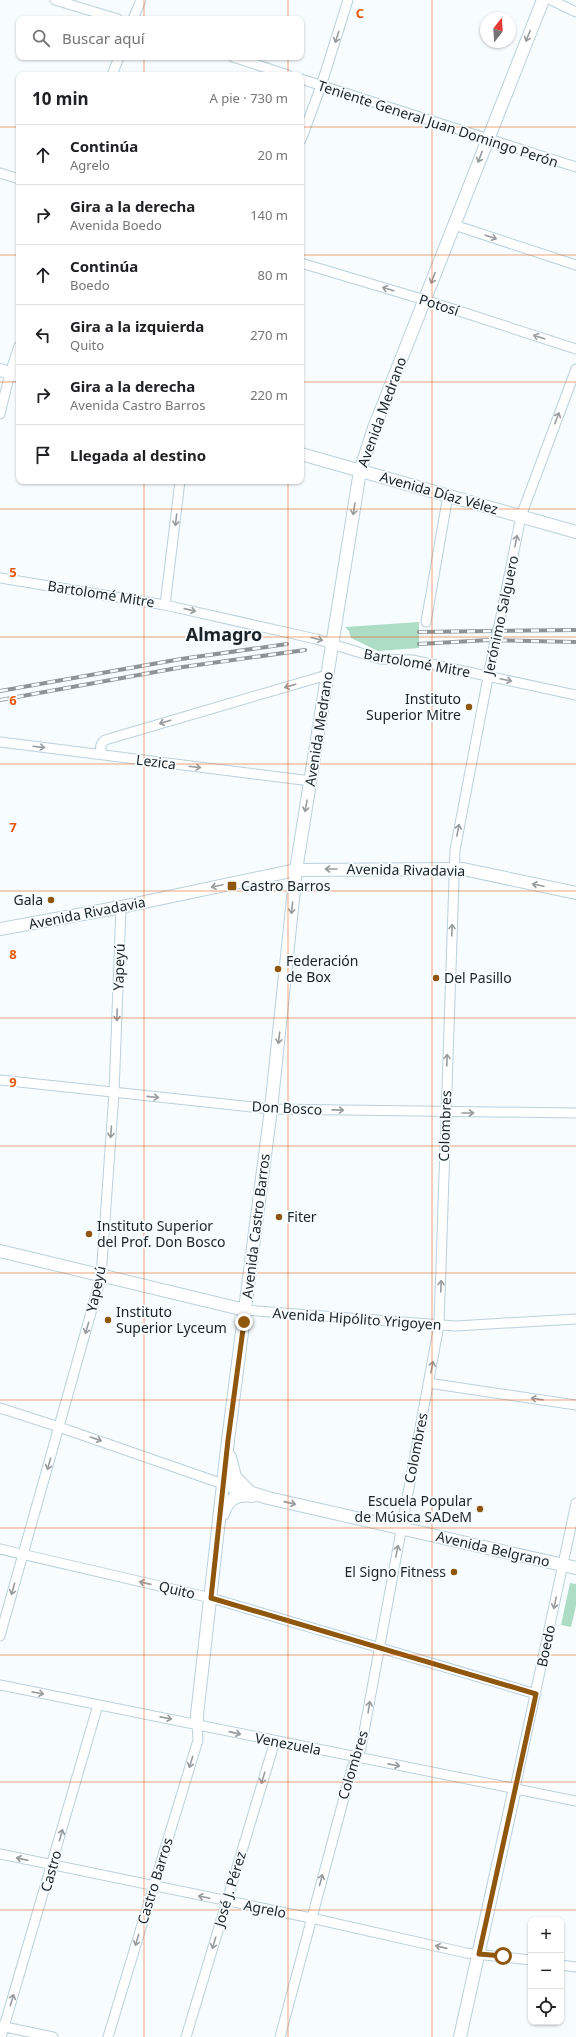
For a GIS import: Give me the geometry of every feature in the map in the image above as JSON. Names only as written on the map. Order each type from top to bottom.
[{"type":"main road","name":"Avenida Medrano","points":[[296,870],[360,471],[374,428],[543,0]]},
{"type":"main road","name":"Avenida Díaz Vélez","points":[[304,455],[576,532]]},
{"type":"main road","name":"Avenida Rivadavia","points":[[0,929],[121,907],[296,870],[454,868],[576,894]]},
{"type":"main road","name":"Avenida Castro Barros","points":[[197,1724],[228,1440],[271,1109],[296,870]]},
{"type":"main road","name":"Avenida Hipólito Yrigoyen","points":[[0,1251],[245,1310]]},
{"type":"main road","points":[[228,1440],[233,1474],[240,1483],[253,1493]]},
{"type":"main road","name":"Avenida Belgrano","points":[[223,1484],[268,1498],[576,1568]]},
{"type":"main road","points":[[219,1529],[226,1506],[232,1498],[244,1495],[268,1498]]},
{"type":"main road","points":[[460,2037],[515,1788]]},
{"type":"street","points":[[55,0],[108,16]]},
{"type":"street","points":[[134,16],[141,0]]},
{"type":"street","points":[[304,132],[321,86],[348,0]]},
{"type":"street","points":[[551,0],[576,12]]},
{"type":"street","points":[[113,72],[118,60]]},
{"type":"street","points":[[242,60],[279,72]]},
{"type":"street","name":"Teniente General Juan Domingo Perón","points":[[304,81],[576,167]]},
{"type":"street","points":[[0,173],[16,178]]},
{"type":"street","points":[[454,226],[576,265]]},
{"type":"street","name":"Potosí","points":[[304,264],[425,300],[576,349]]},
{"type":"street","points":[[0,414],[16,355]]},
{"type":"street","name":"Jerónimo Salguero","points":[[454,868],[454,850],[521,516],[576,369]]},
{"type":"street","points":[[165,604],[180,484]]},
{"type":"street","points":[[426,622],[448,495]]},
{"type":"street","name":"Bartolomé Mitre","points":[[0,578],[165,604],[332,643],[380,659],[412,660],[576,695]]},
{"type":"street","points":[[104,755],[100,747],[101,742],[105,740],[327,675]]},
{"type":"street","name":"Lezica","points":[[0,742],[311,781]]},
{"type":"street","name":"Colombres","points":[[280,2037],[311,1918],[356,1758],[361,1748],[440,1325],[445,1113],[454,868]]},
{"type":"street","name":"Yapeyú","points":[[0,1636],[101,1276],[114,1093],[121,907]]},
{"type":"street","name":"Don Bosco","points":[[0,1080],[271,1109],[445,1113],[576,1113]]},
{"type":"street","name":"Avenida Hipólito Yrigoyen","points":[[245,1310],[456,1326],[576,1320]]},
{"type":"street","points":[[428,1383],[576,1405]]},
{"type":"street","points":[[0,1408],[223,1484]]},
{"type":"street","name":"Boedo","points":[[515,1788],[576,1503]]},
{"type":"street","name":"Quito","points":[[0,1549],[211,1598],[536,1694]]},
{"type":"street","name":"Venezuela","points":[[0,1685],[197,1724],[356,1758],[576,1801]]},
{"type":"street","name":"Castro","points":[[1,2037],[2,2026],[52,1865],[98,1705]]},
{"type":"street","name":"Castro Barros","points":[[108,2037],[198,1740],[197,1724]]},
{"type":"street","name":"José J. Pérez","points":[[186,2037],[275,1741]]},
{"type":"street","name":"Agrelo","points":[[0,1854],[226,1902],[311,1918],[466,1953],[528,1960]]},
{"type":"street","points":[[564,1965],[576,1967]]},
{"type":"street","points":[[2,2026],[53,2037]]},
{"type":"green space","points":[[419,622],[419,648],[378,651],[351,638],[349,631],[345,627]]},
{"type":"green space","points":[[570,1583],[576,1584],[576,1606],[571,1627],[561,1625]]},
{"type":"railway","points":[[419,632],[576,630]]},
{"type":"railway","points":[[419,644],[489,640],[576,642]]},
{"type":"railway","points":[[0,691],[181,659],[287,644]]},
{"type":"railway","points":[[0,700],[183,667],[305,650]]},
{"type":"place","name":"Instituto Superior Mitre","points":[[469,707]]},
{"type":"place","name":"Castro Barros","points":[[232,886]]},
{"type":"place","name":"Gala","points":[[51,900]]},
{"type":"place","name":"Federación de Box","points":[[278,969]]},
{"type":"place","name":"Del Pasillo","points":[[436,978]]},
{"type":"place","name":"Fiter","points":[[279,1217]]},
{"type":"place","name":"Instituto Superior del Prof. Don Bosco","points":[[89,1234]]},
{"type":"place","name":"Instituto Superior Lyceum","points":[[108,1320]]},
{"type":"place","name":"Escuela Popular de Música SADeM","points":[[480,1509]]},
{"type":"place","name":"El Signo Fitness","points":[[454,1572]]},
{"type":"district","name":"Almagro","points":[[224,635]]},
{"type":"route","points":[[244,1322],[228,1440],[211,1598],[536,1694],[479,1954],[503,1956]]}]
